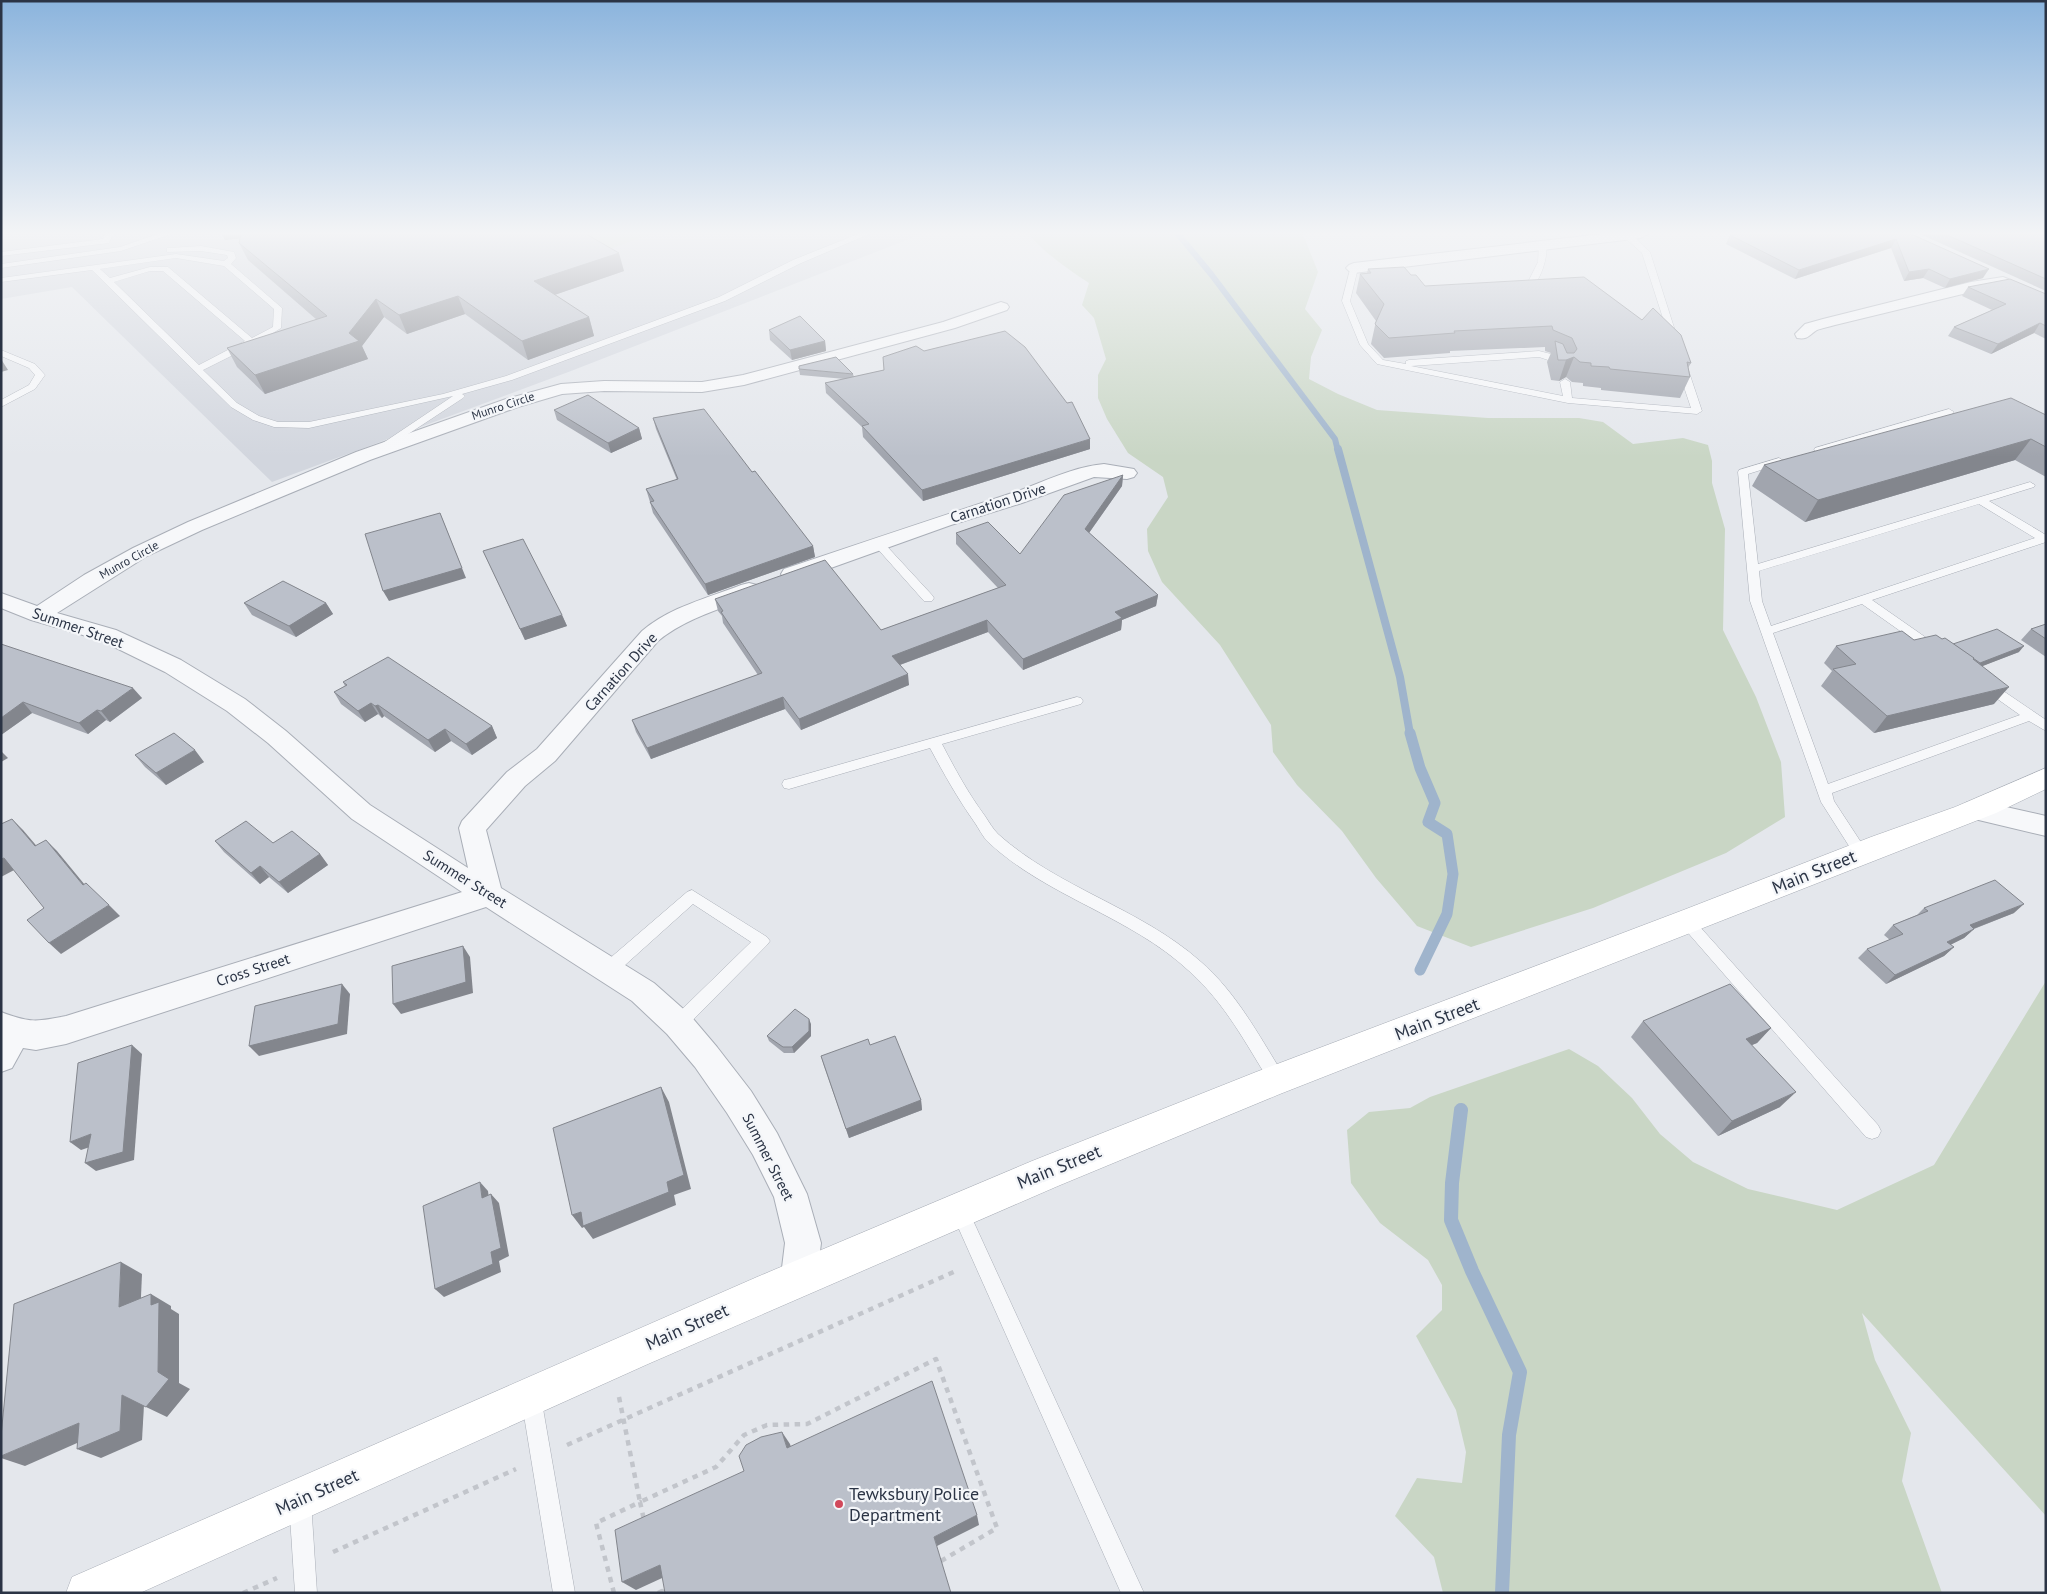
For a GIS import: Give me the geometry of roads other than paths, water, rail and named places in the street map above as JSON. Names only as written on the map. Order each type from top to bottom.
[{"type":"main road","name":"Main Street","points":[[88,1593],[799,1276],[959,1209],[1277,1080],[1687,922],[1908,834],[1976,810],[2046,778]]},
{"type":"street","name":"Munro Circle","points":[[39,615],[92,580],[140,552],[195,526],[377,451],[471,417],[561,389],[604,386],[702,387],[722,384],[773,373],[907,337],[996,308]]},
{"type":"street","points":[[1803,334],[1811,327],[1884,308]]},
{"type":"street","name":"Carnation Drive","points":[[489,894],[472,828],[516,779],[546,755],[616,678],[650,636],[663,625],[686,614],[771,582],[944,521],[1015,499],[1091,471],[1127,473]]},
{"type":"street","name":"Summer Street","points":[[1,600],[39,615],[108,635],[173,666],[236,705],[277,737],[361,812],[643,992],[678,1024],[739,1102],[765,1144],[790,1194],[803,1243],[799,1276]]},
{"type":"street","points":[[1976,810],[2046,826]]},
{"type":"street","name":"Cross Street","points":[[6,1039],[66,1030],[489,894]]},
{"type":"lane","points":[[135,308],[234,405],[256,418],[277,425],[318,423],[372,413],[470,389],[509,378],[697,308]]},
{"type":"lane","points":[[212,308],[252,342]]},
{"type":"lane","points":[[198,369],[277,328],[278,308]]},
{"type":"lane","points":[[1349,308],[1364,345],[1380,362],[1568,400],[1697,411],[1664,308]]},
{"type":"lane","points":[[1,353],[32,366],[40,375],[32,388],[1,404]]},
{"type":"lane","points":[[1391,364],[1539,354],[1552,357],[1561,362],[1563,370]]},
{"type":"lane","points":[[1564,382],[1568,400]]},
{"type":"lane","points":[[377,451],[470,389]]},
{"type":"lane","points":[[1808,453],[1949,412]]},
{"type":"lane","points":[[1790,459],[1743,472],[1756,601],[1828,802],[1861,853]]},
{"type":"lane","points":[[1753,569],[2030,485]]},
{"type":"lane","points":[[1767,631],[2044,539],[1980,500]]},
{"type":"lane","points":[[879,544],[928,598]]},
{"type":"lane","points":[[1863,599],[1942,655]]},
{"type":"lane","points":[[1974,677],[2046,727]]},
{"type":"lane","points":[[789,784],[1077,701]]},
{"type":"lane","points":[[1824,791],[2030,716]]},
{"type":"lane","points":[[934,742],[963,796],[992,837],[1036,870],[1081,896],[1142,927],[1194,965],[1224,995],[1277,1080]]},
{"type":"lane","points":[[608,970],[692,896],[762,941],[678,1024]]},
{"type":"lane","points":[[1687,922],[1872,1131]]},
{"type":"lane","points":[[959,1209],[1133,1593]]},
{"type":"lane","points":[[531,1397],[564,1593]]},
{"type":"lane","points":[[300,1499],[306,1593]]},
{"type":"waterway","points":[[1237,308],[1335,439],[1338,451]]},
{"type":"waterway","points":[[1338,449],[1400,677],[1410,734]]},
{"type":"waterway","points":[[1410,733],[1420,768],[1435,803],[1428,822],[1447,834],[1453,874],[1447,914],[1420,970]]},
{"type":"waterway","points":[[1461,1110],[1452,1183],[1451,1220],[1472,1271],[1520,1372],[1509,1435],[1502,1593]]},
{"type":"place","name":"Tewksbury Police Department","points":[[839,1504]]}]
